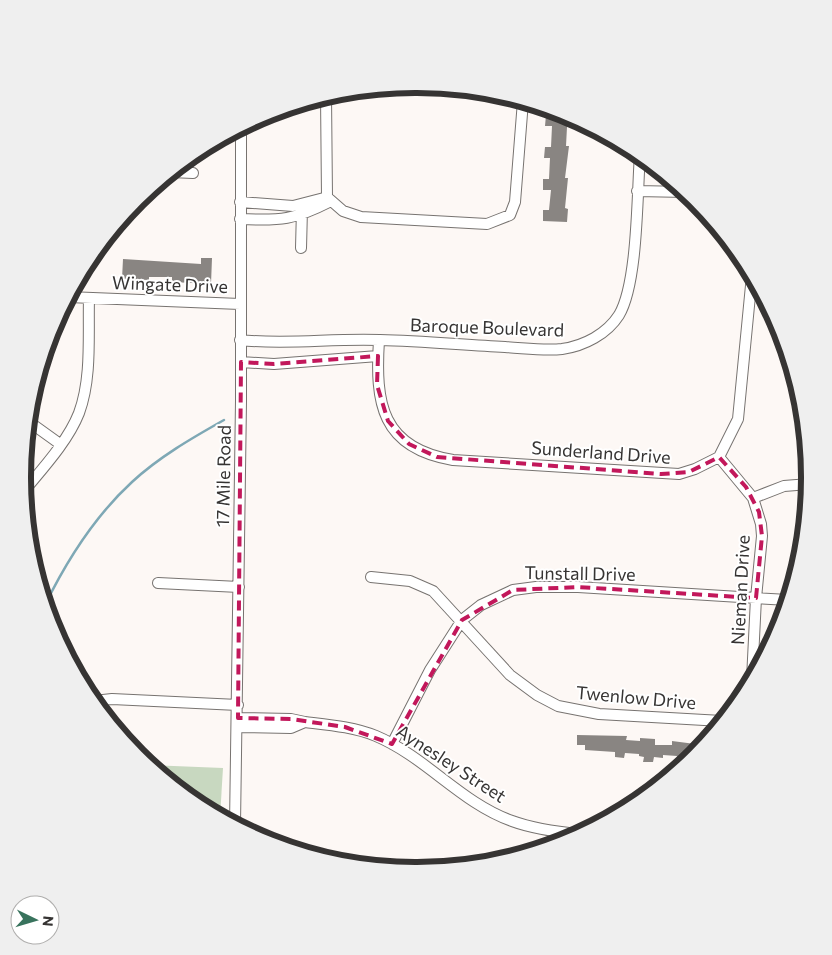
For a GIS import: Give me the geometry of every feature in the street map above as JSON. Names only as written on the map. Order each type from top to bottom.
[{"type":"street","points":[[326,104],[329,199],[343,211],[360,217],[487,224],[510,215],[516,195],[522,108]]},
{"type":"street","name":"17 Mile Road","points":[[235,817],[238,723],[241,362],[241,135]]},
{"type":"street","name":"Baroque Boulevard","points":[[240,340],[274,343],[379,340],[547,350],[576,346],[592,339],[614,322],[625,300],[632,271],[639,164]]},
{"type":"street","points":[[181,172],[193,173]]},
{"type":"street","points":[[637,192],[674,192]]},
{"type":"street","points":[[240,219],[275,221],[329,199]]},
{"type":"street","points":[[240,202],[302,210]]},
{"type":"street","points":[[301,248],[302,210]]},
{"type":"street","points":[[719,457],[740,411],[751,288]]},
{"type":"street","name":"Wingate Drive","points":[[76,298],[240,304]]},
{"type":"street","points":[[31,482],[74,423],[83,399],[86,382],[89,298]]},
{"type":"street","name":"Sunderland Drive","points":[[379,340],[378,392],[388,421],[408,444],[421,452],[437,457],[661,474],[689,472],[719,457]]},
{"type":"street","points":[[241,362],[274,364],[378,356]]},
{"type":"street","points":[[35,427],[60,444]]},
{"type":"street","name":"Nieman Drive","points":[[719,457],[753,498],[758,512],[762,536],[756,598],[753,663]]},
{"type":"street","points":[[753,498],[784,486],[801,485]]},
{"type":"street","name":"Twenlow Drive","points":[[371,578],[400,579],[420,584],[433,591],[462,620],[510,675],[537,695],[558,706],[599,714],[714,721]]},
{"type":"street","points":[[158,583],[239,587]]},
{"type":"street","name":"Tunstall Drive","points":[[392,744],[430,670],[462,620],[496,597],[513,590],[536,587],[780,600]]},
{"type":"street","points":[[102,700],[238,705]]},
{"type":"street","name":"Aynesley Street","points":[[238,723],[291,719],[345,727],[392,744],[464,794],[511,821],[535,828],[565,832]]},
{"type":"highlighted area","points":[[378,356],[377,385],[388,421],[409,444],[437,457],[661,474],[689,472],[719,457],[746,487],[759,512],[762,536],[756,598],[578,587],[513,590],[462,620],[392,744],[345,727],[291,719],[238,718],[241,362],[274,364]]},
{"type":"green space","points":[[160,765],[223,768],[221,809],[182,783]]},
{"type":"building","points":[[546,115],[570,125],[570,127],[567,127],[566,146],[569,146],[565,178],[568,178],[565,208],[568,209],[567,222],[543,221],[543,210],[549,210],[551,190],[543,190],[543,179],[549,179],[550,158],[544,158],[545,147],[551,147],[552,126],[545,126]]},
{"type":"building","points":[[201,258],[212,258],[211,284],[172,282],[172,277],[149,277],[149,280],[122,279],[123,259],[201,264]]},
{"type":"building","points":[[577,735],[627,736],[626,740],[640,741],[640,738],[655,739],[655,745],[672,745],[672,741],[694,744],[676,761],[677,756],[663,755],[663,758],[654,757],[653,762],[643,762],[644,757],[639,756],[639,754],[625,753],[624,758],[615,757],[615,752],[585,750],[585,745],[577,745]]},
{"type":"waterway","points":[[50,596],[72,555],[94,524],[119,495],[142,473],[165,456],[224,420]]}]
